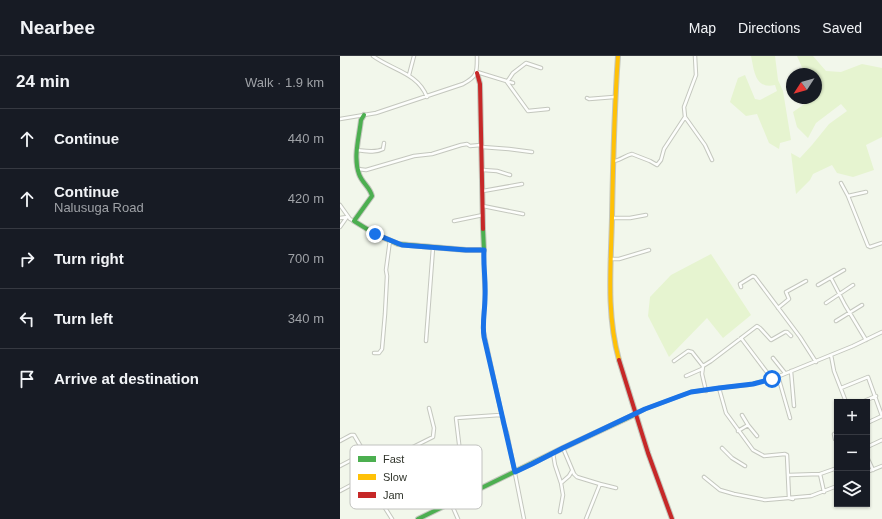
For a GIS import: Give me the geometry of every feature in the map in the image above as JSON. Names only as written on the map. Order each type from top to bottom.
[{"type":"street","points":[[373,56],[409,75],[423,87],[427,97]]},
{"type":"street","points":[[409,75],[414,56]]},
{"type":"street","points":[[477,56],[477,72],[480,84],[484,215],[485,297],[483,328],[507,433],[524,519]]},
{"type":"street","points":[[618,56],[614,97],[614,161],[610,259],[614,340],[659,486],[672,519]]},
{"type":"street","points":[[695,56],[696,76],[684,107],[685,117],[705,146],[712,160]]},
{"type":"street","points":[[507,82],[513,73],[526,63],[541,68]]},
{"type":"street","points":[[477,72],[485,73],[513,83]]},
{"type":"street","points":[[340,119],[376,114],[427,97],[463,84],[472,78],[477,72]]},
{"type":"street","points":[[507,82],[528,111],[548,109]]},
{"type":"street","points":[[587,98],[614,97]]},
{"type":"street","points":[[354,221],[356,216],[369,203],[372,196],[370,188],[360,178],[356,161],[361,120],[364,115]]},
{"type":"street","points":[[614,161],[632,154],[657,165],[661,160],[664,149],[685,117]]},
{"type":"street","points":[[357,150],[382,150],[384,143]]},
{"type":"street","points":[[358,169],[366,170],[414,156],[432,154],[467,144],[470,146],[532,152]]},
{"type":"street","points":[[482,170],[497,171],[510,175]]},
{"type":"street","points":[[841,183],[848,196],[868,246],[870,247],[882,243]]},
{"type":"street","points":[[483,191],[522,184]]},
{"type":"street","points":[[848,196],[866,192]]},
{"type":"street","points":[[340,205],[348,218]]},
{"type":"street","points":[[483,206],[523,214]]},
{"type":"street","points":[[454,221],[484,215]]},
{"type":"street","points":[[612,218],[630,218],[646,215]]},
{"type":"street","points":[[340,218],[348,218],[375,234],[402,245],[484,250]]},
{"type":"street","points":[[340,227],[348,218]]},
{"type":"street","points":[[374,353],[379,353],[382,349],[387,276],[386,270],[390,240]]},
{"type":"street","points":[[426,341],[433,248]]},
{"type":"street","points":[[610,259],[619,259],[649,250]]},
{"type":"street","points":[[818,285],[844,270]]},
{"type":"street","points":[[740,284],[751,277],[755,277],[800,337],[816,362]]},
{"type":"street","points":[[831,278],[866,340]]},
{"type":"street","points":[[778,308],[788,299],[786,292],[806,281]]},
{"type":"street","points":[[826,303],[853,285]]},
{"type":"street","points":[[836,321],[862,305]]},
{"type":"street","points":[[686,376],[711,361],[757,326],[771,340],[787,332],[792,336]]},
{"type":"street","points":[[482,488],[636,414],[680,396],[691,392],[748,385],[772,379],[816,362],[882,332]]},
{"type":"street","points":[[741,338],[772,379]]},
{"type":"street","points":[[674,360],[688,351],[691,351],[702,367],[706,391]]},
{"type":"street","points":[[831,355],[834,371],[845,399]]},
{"type":"street","points":[[773,358],[785,373]]},
{"type":"street","points":[[791,371],[794,406]]},
{"type":"street","points":[[778,376],[790,418]]},
{"type":"street","points":[[841,388],[867,376],[870,379],[882,416],[870,422]]},
{"type":"street","points":[[719,388],[726,414],[748,445],[764,456],[787,455],[789,498]]},
{"type":"street","points":[[869,399],[876,396]]},
{"type":"street","points":[[417,445],[433,437],[434,428],[430,408]]},
{"type":"street","points":[[742,415],[756,436]]},
{"type":"street","points":[[459,445],[456,418],[502,416]]},
{"type":"street","points":[[738,431],[748,425]]},
{"type":"street","points":[[340,441],[350,435],[354,436],[358,445]]},
{"type":"street","points":[[870,446],[882,440]]},
{"type":"street","points":[[563,448],[572,470],[577,477],[616,488]]},
{"type":"street","points":[[722,448],[732,458],[745,466]]},
{"type":"street","points":[[553,453],[563,494],[560,512]]},
{"type":"street","points":[[340,466],[350,461]]},
{"type":"street","points":[[870,464],[873,470]]},
{"type":"street","points":[[870,471],[882,466]]},
{"type":"street","points":[[789,475],[820,474],[834,469]]},
{"type":"street","points":[[561,483],[569,476],[572,470]]},
{"type":"street","points":[[820,474],[824,492]]},
{"type":"street","points":[[704,477],[720,490],[765,500],[811,496],[834,487]]},
{"type":"street","points":[[586,519],[600,484]]},
{"type":"street","points":[[340,491],[350,486]]},
{"type":"street","points":[[789,498],[793,499]]},
{"type":"street","points":[[386,509],[392,519]]},
{"type":"street","points":[[418,519],[439,509]]},
{"type":"street","points":[[454,509],[458,519]]},
{"type":"green space","points":[[751,56],[775,56],[778,80],[783,91],[791,140],[780,143],[779,149],[769,143],[757,114],[746,116],[730,102],[738,78],[745,75],[755,99],[760,100],[777,91],[775,85],[768,86],[759,82]]},
{"type":"green space","points":[[797,56],[813,56],[826,71],[841,72],[862,64],[882,68],[882,137],[866,145],[874,170],[853,177],[837,173],[832,165],[813,174],[810,180],[796,194],[791,153],[800,158],[829,124],[847,111],[841,104],[816,123],[808,138],[797,127],[793,112],[804,104],[822,104],[822,68],[802,68]]},
{"type":"green space","points":[[711,254],[751,315],[723,338],[707,318],[669,357],[648,316],[650,297],[671,275]]},
{"type":"traffic: fast","points":[[364,115],[361,120],[356,161],[360,177],[370,190],[372,196],[354,221],[375,234],[398,244],[466,250],[484,250],[483,229]]},
{"type":"traffic: fast","points":[[482,488],[636,414]]},
{"type":"traffic: fast","points":[[418,519],[438,509]]},
{"type":"traffic: slow","points":[[618,56],[614,136],[610,289],[612,325],[619,360]]},
{"type":"traffic: jam","points":[[477,73],[480,84],[483,229]]},
{"type":"traffic: jam","points":[[619,360],[648,453],[672,519]]},
{"type":"route","points":[[375,234],[402,245],[478,251],[484,250],[484,337],[515,472],[645,409],[691,392],[748,385],[772,379]]}]
